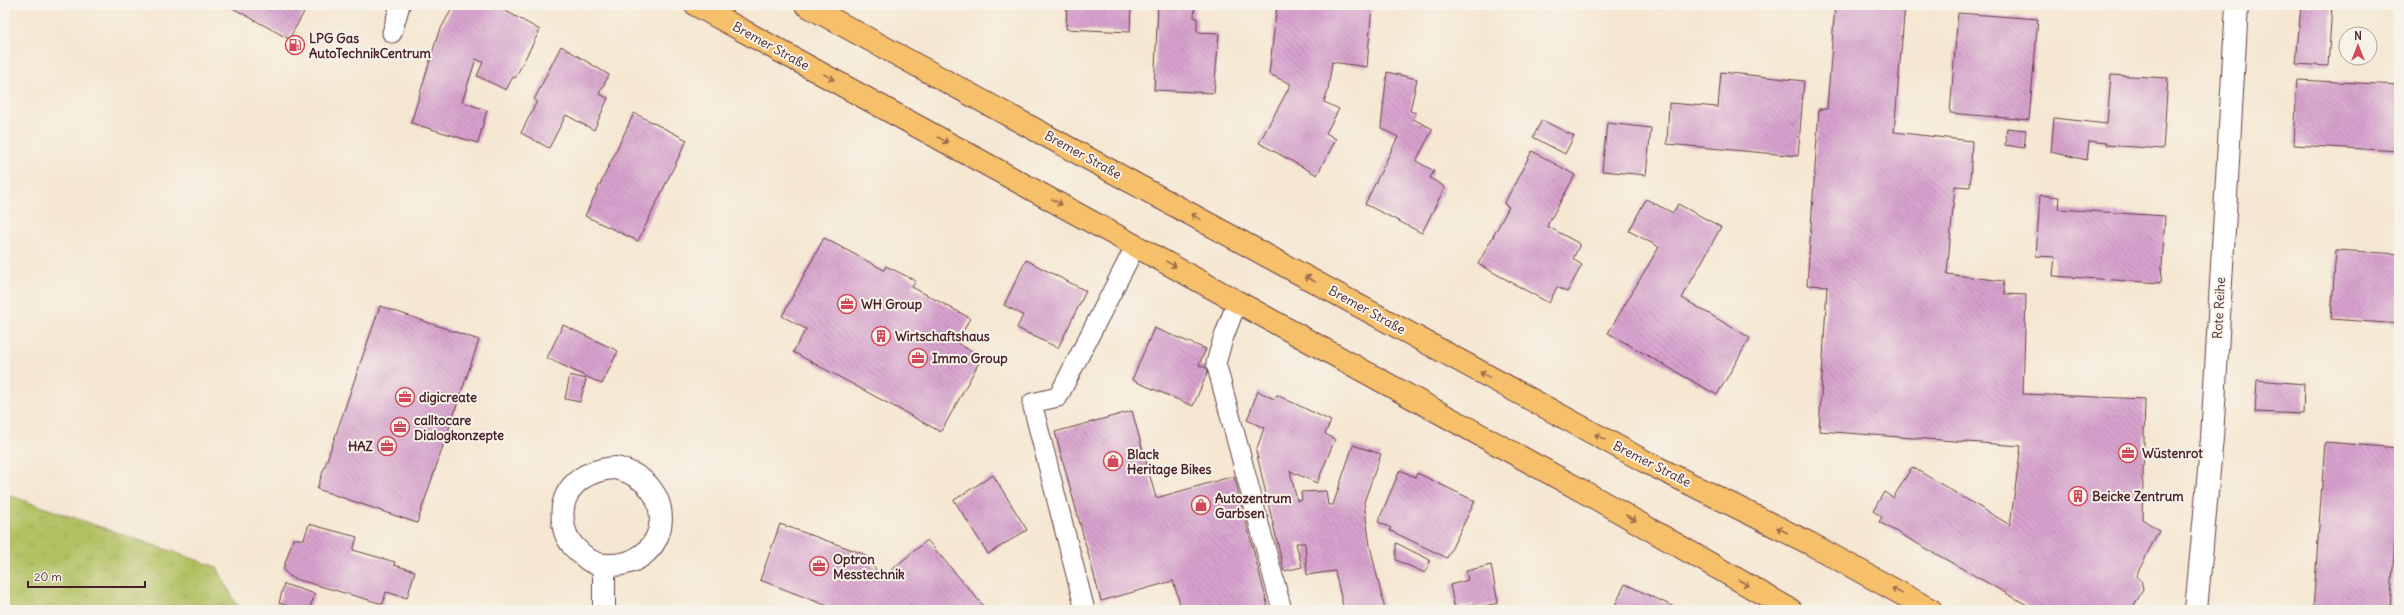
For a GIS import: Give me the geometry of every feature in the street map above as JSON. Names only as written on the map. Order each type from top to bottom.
[{"type":"main road","name":"Bremer Straße","points":[[696,5],[1597,499],[1791,610]]},
{"type":"main road","name":"Bremer Straße","points":[[806,5],[1646,462],[1809,543],[1931,610]]},
{"type":"street","name":"Rote Reihe","points":[[2196,610],[2212,438],[2237,5]]},
{"type":"street","points":[[616,468],[632,472],[645,480],[655,492],[660,507],[661,523],[656,538],[648,551],[635,560],[620,565],[604,565],[588,560],[575,550],[566,536],[562,519],[563,502],[572,488],[584,476],[599,469],[616,468]]},
{"type":"street","points":[[604,565],[604,610]]},
{"type":"lane","points":[[392,33],[400,5]]},
{"type":"lane","points":[[1085,610],[1032,403],[1058,397],[1136,245]]},
{"type":"lane","points":[[1237,302],[1222,339],[1216,363],[1282,610]]},
{"type":"green space","points":[[5,494],[217,567],[239,610],[5,610]]},
{"type":"building","points":[[227,5],[308,5],[289,39]]},
{"type":"building","points":[[454,5],[495,5],[540,30],[515,78],[513,77],[506,90],[477,76],[483,62],[476,59],[462,102],[487,110],[478,143],[411,123],[438,34]]},
{"type":"building","points":[[1067,5],[1131,5],[1130,32],[1066,29]]},
{"type":"building","points":[[1158,5],[1195,5],[1194,17],[1197,18],[1197,32],[1219,33],[1214,93],[1154,90]]},
{"type":"building","points":[[1277,5],[1372,5],[1367,67],[1332,62],[1328,90],[1324,102],[1339,109],[1326,133],[1336,139],[1317,175],[1259,143],[1291,84],[1269,74]]},
{"type":"building","points":[[1835,5],[1905,5],[1894,132],[1972,141],[1970,187],[1955,186],[1947,274],[2003,281],[2005,294],[2026,295],[2023,394],[2145,399],[2142,519],[2159,530],[2136,576],[2141,580],[2143,589],[2132,610],[2036,610],[1879,522],[1882,517],[1873,511],[1884,492],[1893,498],[1912,467],[2010,525],[2021,446],[1819,431],[1827,286],[1807,285],[1819,109],[1827,109]]},
{"type":"building","points":[[2301,5],[2332,5],[2328,66],[2296,64]]},
{"type":"building","points":[[1958,13],[2038,19],[2029,120],[1950,113]]},
{"type":"building","points":[[561,46],[609,75],[599,94],[608,98],[594,130],[566,115],[549,148],[521,133],[537,101],[534,100]]},
{"type":"building","points":[[1387,72],[1417,79],[1410,111],[1416,113],[1413,119],[1433,129],[1416,161],[1434,171],[1430,178],[1445,187],[1422,233],[1365,204],[1398,137],[1381,128]]},
{"type":"building","points":[[1721,72],[1804,81],[1798,156],[1667,144],[1669,103],[1718,107]]},
{"type":"building","points":[[2111,75],[2168,78],[2163,149],[2106,145],[2106,143],[2089,141],[2087,160],[2051,152],[2054,118],[2107,124]]},
{"type":"building","points":[[2297,80],[2399,85],[2399,151],[2294,145]]},
{"type":"building","points":[[634,113],[687,140],[638,241],[585,216]]},
{"type":"building","points":[[1542,120],[1574,136],[1565,154],[1533,137]]},
{"type":"building","points":[[1607,123],[1651,128],[1646,175],[1602,171]]},
{"type":"building","points":[[2007,128],[2026,130],[2024,148],[2005,145]]},
{"type":"building","points":[[1532,151],[1575,175],[1547,226],[1580,244],[1573,259],[1582,265],[1567,292],[1557,287],[1549,303],[1478,264],[1509,207],[1504,204]]},
{"type":"building","points":[[2040,195],[2059,197],[2058,209],[2165,216],[2161,283],[2053,276],[2055,257],[2036,256]]},
{"type":"building","points":[[1646,199],[1673,213],[1678,204],[1721,227],[1682,298],[1750,338],[1717,395],[1608,333],[1659,247],[1629,231]]},
{"type":"building","name":"Wirtschaftshaus","points":[[824,238],[884,270],[886,266],[916,281],[912,287],[970,318],[957,343],[982,357],[941,432],[793,352],[806,329],[782,316]]},
{"type":"building","points":[[2336,250],[2399,254],[2399,324],[2331,319]]},
{"type":"building","points":[[1026,260],[1086,291],[1058,348],[1017,328],[1023,315],[1004,305]]},
{"type":"building","points":[[380,306],[479,340],[417,523],[317,489]]},
{"type":"building","points":[[563,325],[618,351],[602,384],[547,358]]},
{"type":"building","points":[[1154,328],[1206,349],[1199,365],[1209,369],[1193,406],[1132,380]]},
{"type":"building","points":[[570,375],[586,379],[580,402],[565,399]]},
{"type":"building","points":[[2257,380],[2304,384],[2303,414],[2255,412]]},
{"type":"building","points":[[1258,391],[1274,399],[1277,395],[1331,421],[1325,434],[1335,439],[1317,483],[1290,471],[1297,501],[1302,500],[1301,492],[1326,491],[1328,505],[1333,505],[1353,445],[1381,454],[1364,502],[1370,546],[1385,610],[1344,610],[1335,571],[1307,575],[1305,543],[1296,543],[1302,567],[1284,571],[1256,451],[1264,428],[1247,420]]},
{"type":"building","points":[[1132,411],[1156,498],[1234,476],[1269,610],[1182,610],[1173,581],[1101,601],[1055,432]]},
{"type":"building","points":[[2325,442],[2399,448],[2399,526],[2396,526],[2390,610],[2313,610]]},
{"type":"building","points":[[1400,470],[1415,477],[1417,473],[1475,501],[1447,558],[1389,530],[1391,528],[1378,522]]},
{"type":"building","points":[[993,475],[1027,530],[988,554],[954,500]]},
{"type":"building","points":[[309,524],[357,537],[353,550],[395,562],[394,565],[415,571],[407,598],[386,592],[383,604],[292,578],[283,570],[293,539],[304,539]]},
{"type":"building","name":"Optron Messtechnik","points":[[780,524],[864,554],[882,578],[927,540],[987,610],[831,610],[828,606],[760,580]]},
{"type":"building","points":[[1396,543],[1430,560],[1425,573],[1396,560]]},
{"type":"building","points":[[1491,565],[1498,603],[1474,608],[1474,604],[1455,609],[1450,585],[1468,580],[1466,571]]},
{"type":"building","points":[[284,584],[315,594],[309,610],[301,610],[279,603]]},
{"type":"building","points":[[1625,584],[1655,598],[1681,610],[1613,610]]},
{"type":"building","points":[[375,607],[384,610],[374,610]]},
{"type":"place","name":"LPG Gas AutoTechnikCentrum","points":[[295,45]]},
{"type":"place","name":"WH Group","points":[[847,304]]},
{"type":"place","name":"Wirtschaftshaus","points":[[881,336]]},
{"type":"place","name":"Immo Group","points":[[918,358]]},
{"type":"place","name":"digicreate","points":[[405,397]]},
{"type":"place","name":"calltocare Dialogkonzepte","points":[[400,427]]},
{"type":"place","name":"HAZ","points":[[387,446]]},
{"type":"place","name":"Wüstenrot","points":[[2128,453]]},
{"type":"place","name":"Black Heritage Bikes","points":[[1113,461]]},
{"type":"place","name":"Beicke Zentrum","points":[[2078,496]]},
{"type":"place","name":"Autozentrum Garbsen","points":[[1201,505]]},
{"type":"place","name":"Optron Messtechnik","points":[[819,566]]}]
